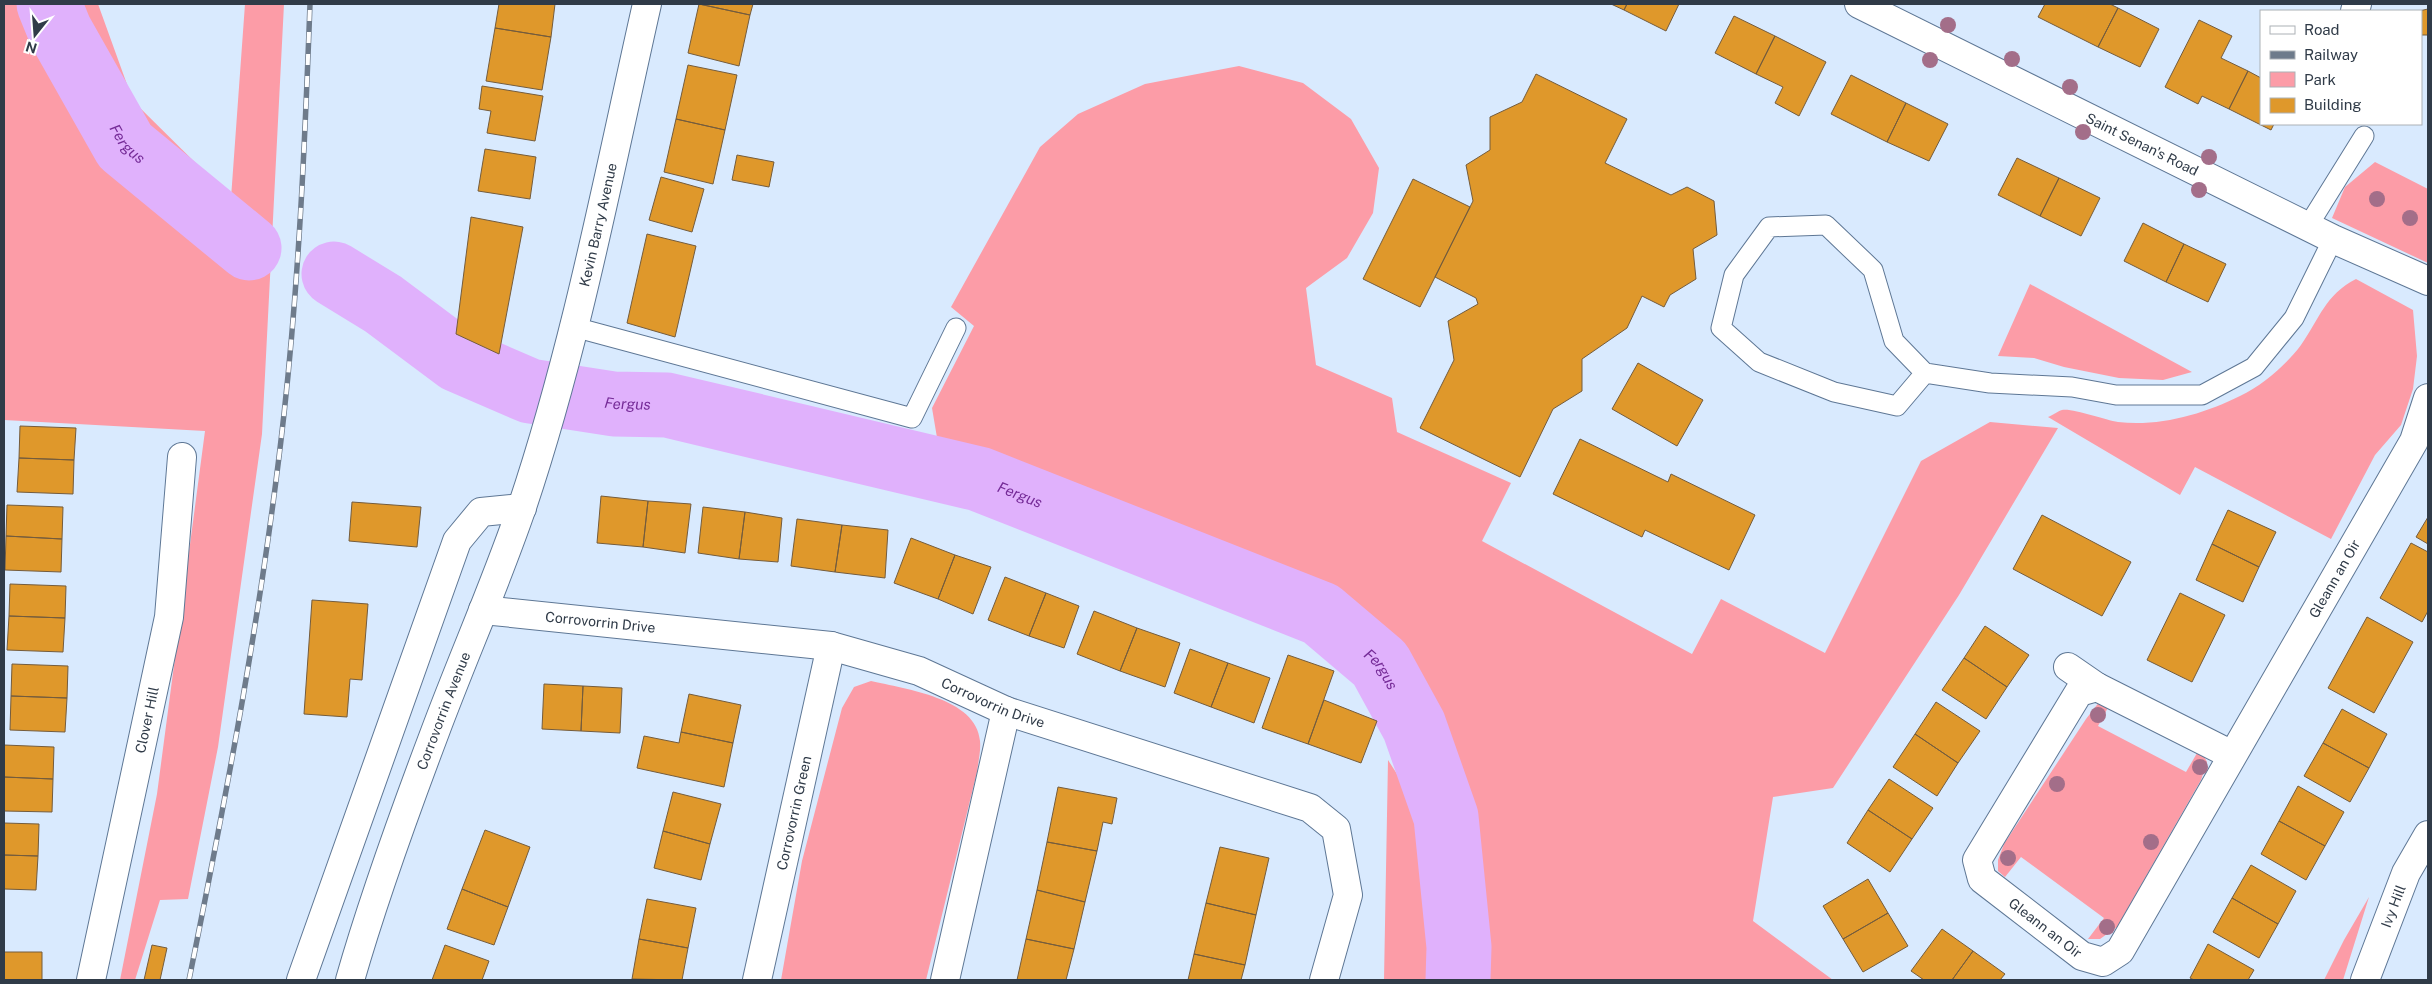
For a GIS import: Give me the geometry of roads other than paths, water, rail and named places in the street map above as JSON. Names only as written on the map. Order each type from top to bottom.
[{"type":"street","name":"Kevin Barry Avenue","points":[[541,444],[574,327],[647,4]]},
{"type":"street","name":"Saint Senan's Road","points":[[1858,4],[2333,239],[2428,281]]},
{"type":"street","name":"Gleann an Oir","points":[[2097,687],[2079,692],[1977,860],[1982,879],[2082,956],[2103,962],[2120,951],[2414,441],[2428,398]]},
{"type":"street","name":"Corrovorrin Avenue","points":[[350,980],[371,909],[435,732],[484,610],[522,508],[541,444]]},
{"type":"street","name":"Clover Hill","points":[[91,980],[169,617],[182,457]]},
{"type":"street","points":[[301,980],[456,541],[481,512],[522,508]]},
{"type":"street","name":"Corrovorrin Drive","points":[[484,610],[831,646],[919,670],[1006,711],[1310,808],[1336,829],[1348,895],[1324,980]]},
{"type":"street","name":"Corrovorrin Green","points":[[758,980],[831,646]]},
{"type":"street","points":[[2068,667],[2097,687],[2232,755]]},
{"type":"street","points":[[945,980],[1006,711]]},
{"type":"street","name":"Ivy Hill","points":[[2365,980],[2406,873],[2428,835]]},
{"type":"lane","points":[[2308,226],[2364,136]]},
{"type":"lane","points":[[1925,373],[1897,406],[1834,392],[1759,362],[1720,328],[1734,276],[1769,227],[1826,225],[1873,270],[1894,341],[1925,373],[1990,383],[2072,387],[2116,395],[2202,395],[2254,367],[2294,318],[2333,239]]},
{"type":"lane","points":[[574,327],[912,418],[956,328]]},
{"type":"waterway","name":"Fergus","points":[[49,4],[60,31],[125,146],[249,248]]},
{"type":"waterway","name":"Fergus","points":[[334,274],[383,304],[458,360],[530,391],[614,404],[667,405],[979,479],[1321,614],[1380,664],[1414,726],[1446,817],[1459,947],[1458,980]]},
{"type":"railway","points":[[189,980],[217,839],[255,627],[284,414],[298,261],[310,4]]}]
